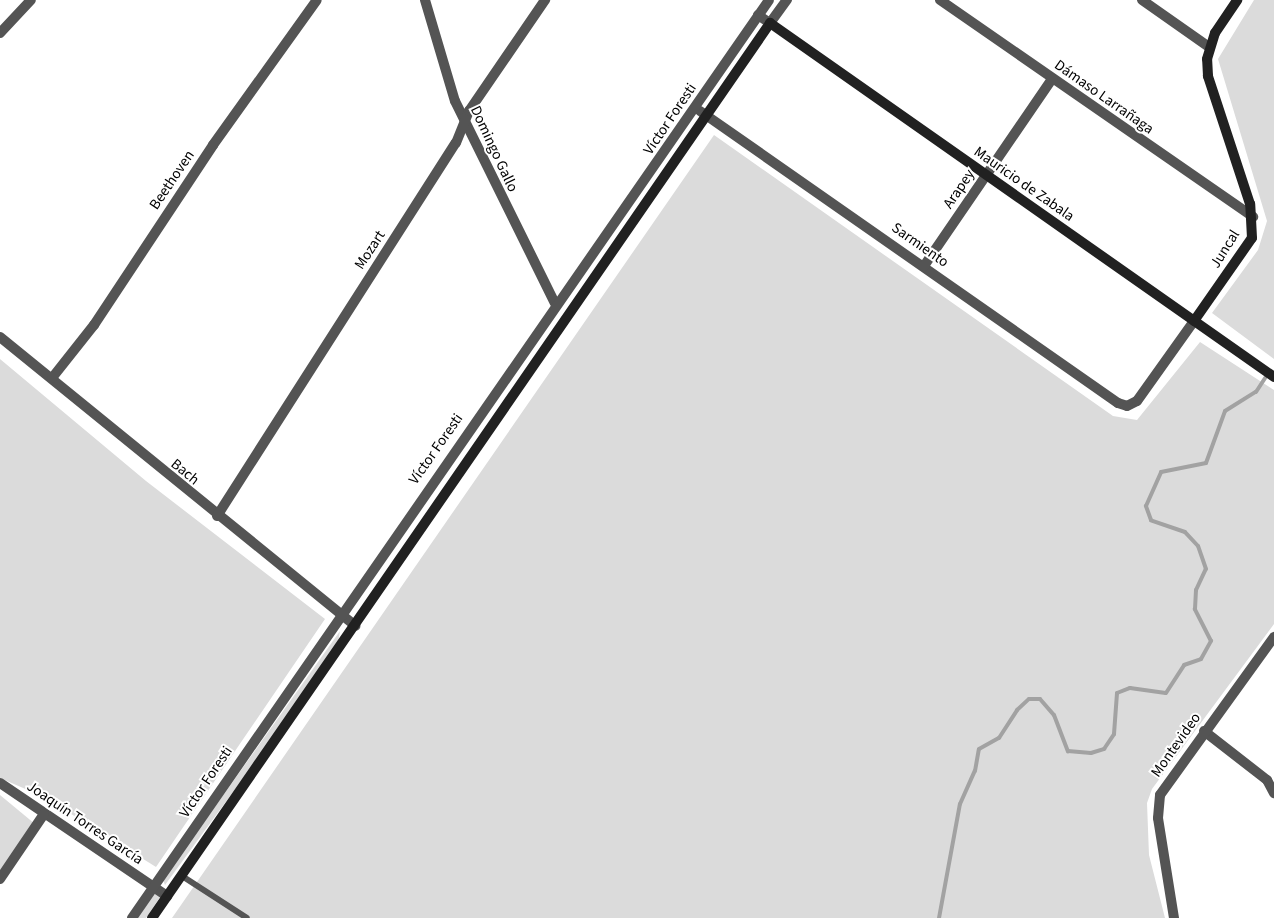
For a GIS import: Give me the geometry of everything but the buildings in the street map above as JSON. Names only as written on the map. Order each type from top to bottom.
[{"type":"street","points":[[0,33],[31,0]]},
{"type":"street","name":"Beethoven","points":[[52,378],[94,325],[213,145],[317,0]]},
{"type":"street","name":"Domingo Gallo","points":[[425,0],[464,123],[555,303]]},
{"type":"street","name":"Mozart","points":[[217,516],[456,143],[464,123],[545,0]]},
{"type":"street","name":"Víctor Foresti","points":[[132,918],[555,303],[696,108],[769,0]]},
{"type":"street","name":"Víctor Foresti","points":[[152,918],[787,0]]},
{"type":"street","name":"Dámaso Larrañaga","points":[[940,0],[1253,217]]},
{"type":"street","points":[[1142,0],[1209,47]]},
{"type":"street","name":"Juncal","points":[[1127,406],[1137,401],[1252,238],[1253,217],[1208,76],[1209,47],[1238,0]]},
{"type":"street","name":"Mauricio de Zabala","points":[[758,15],[1274,377]]},
{"type":"street","name":"Arapey","points":[[924,266],[1052,79]]},
{"type":"street","name":"Sarmiento","points":[[696,108],[924,266],[1104,395],[1127,406]]},
{"type":"street","name":"Bach","points":[[0,337],[217,516],[355,626]]},
{"type":"street","name":"Montevideo","points":[[1174,918],[1158,804],[1204,731],[1274,638]]},
{"type":"street","points":[[1204,731],[1267,780],[1274,793]]},
{"type":"street","name":"Joaquín Torres García","points":[[0,783],[167,896]]},
{"type":"street","points":[[0,879],[44,814]]},
{"type":"lane","points":[[182,876],[247,918]]},
{"type":"shaded area","points":[[1254,0],[1274,0],[1274,359],[1212,313],[1258,250],[1267,221],[1218,59]]},
{"type":"shaded area","points":[[714,135],[1113,416],[1137,420],[1200,342],[1274,390],[1274,624],[1152,789],[1147,803],[1149,855],[1165,918],[172,918]]},
{"type":"shaded area","points":[[0,359],[146,481],[325,619],[156,867],[44,797],[0,778]]},
{"type":"shaded area","points":[[340,631],[338,643],[268,744],[165,885],[163,880]]},
{"type":"shaded area","points":[[0,795],[35,824],[0,875]]},
{"type":"shaded area","points":[[155,893],[160,897],[146,918],[137,918]]},
{"type":"waterway","points":[[939,918],[960,804],[975,771],[979,749],[999,738],[1017,710],[1029,699],[1040,699],[1054,715],[1068,751],[1091,753],[1104,749],[1114,734],[1117,693],[1130,688],[1166,693],[1184,665],[1201,659],[1211,641],[1195,609],[1196,590],[1206,569],[1198,546],[1185,532],[1151,520],[1146,506],[1161,472],[1206,463],[1225,411],[1256,392],[1265,378]]}]
